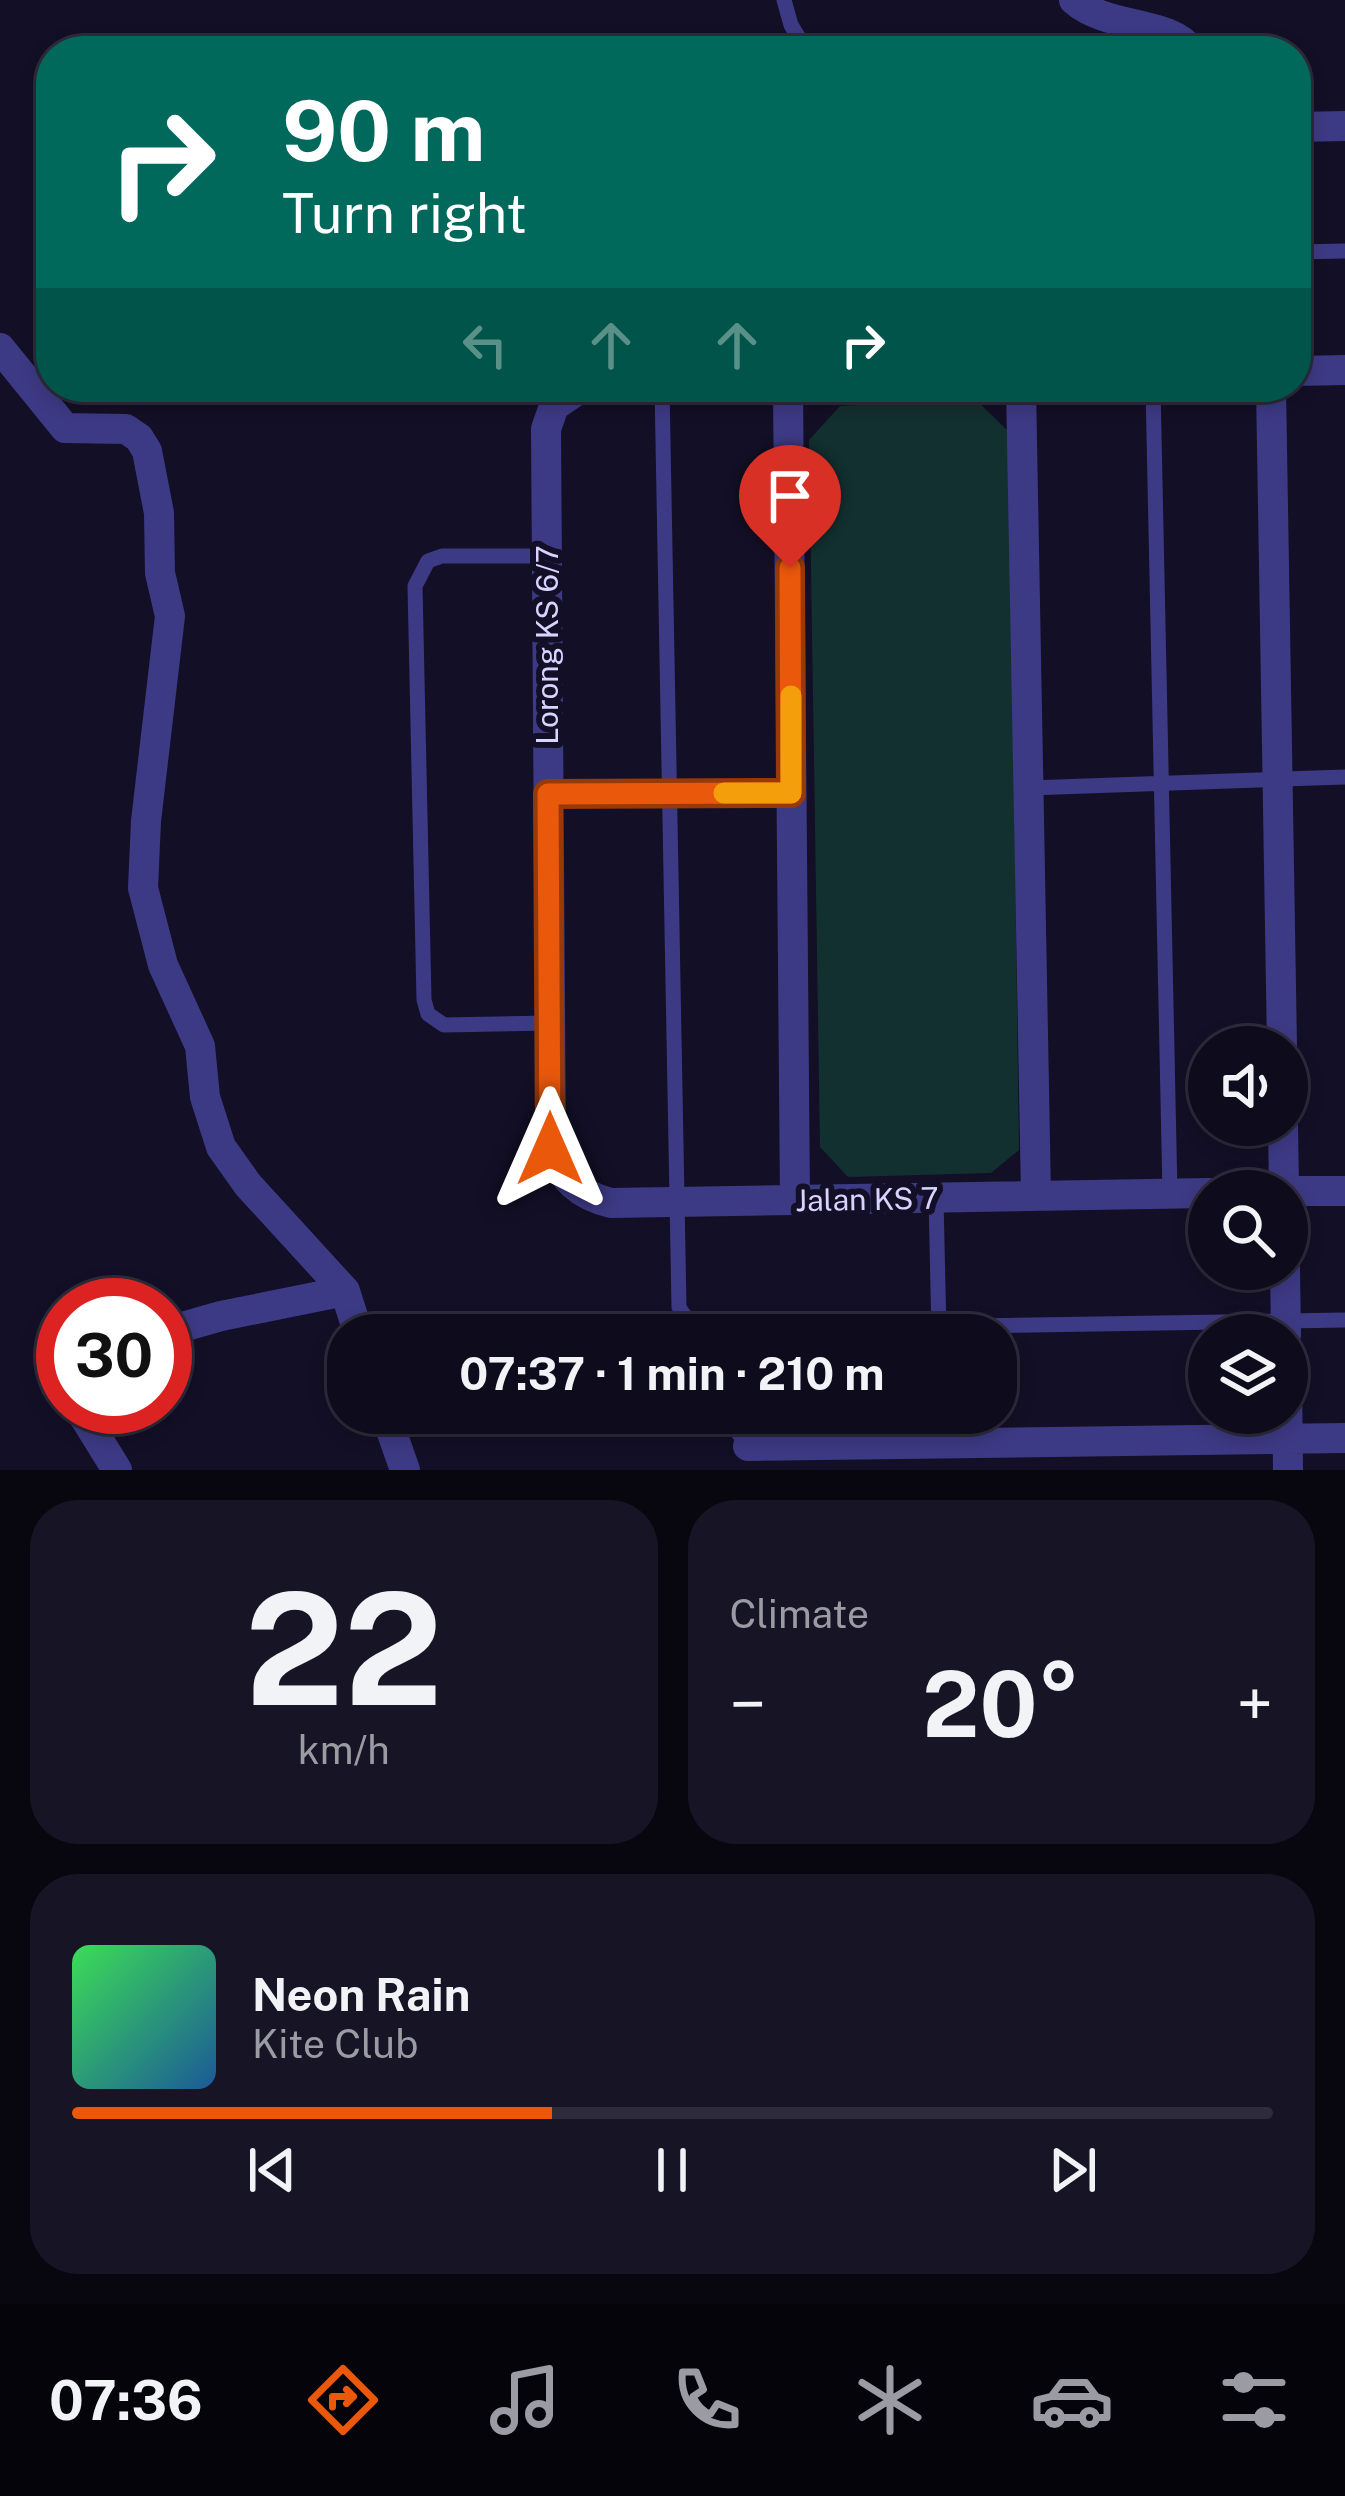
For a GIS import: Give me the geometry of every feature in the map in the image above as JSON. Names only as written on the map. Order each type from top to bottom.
[{"type":"street","points":[[1074,0],[1091,16],[1172,36]]},
{"type":"street","points":[[1311,127],[1345,126]]},
{"type":"street","points":[[0,348],[36,393]]},
{"type":"street","points":[[1311,371],[1345,370]]},
{"type":"street","points":[[43,402],[64,428],[127,429],[147,452],[159,513],[160,573],[170,616],[146,821],[143,888],[150,923],[163,965],[200,1046],[205,1097],[221,1148],[248,1185],[344,1291],[352,1314]]},
{"type":"street","name":"Lorong KS 6/7","points":[[550,1149],[546,429],[560,402]]},
{"type":"street","points":[[788,402],[795,1200]]},
{"type":"street","points":[[1021,402],[1036,1196]]},
{"type":"street","points":[[1271,402],[1282,1026]]},
{"type":"street","name":"Jalan KS 7","points":[[550,1149],[568,1181],[593,1198],[611,1203],[1188,1194]]},
{"type":"street","points":[[1308,1191],[1345,1191]]},
{"type":"street","points":[[192,1324],[344,1291]]},
{"type":"street","points":[[97,1434],[116,1470]]},
{"type":"street","points":[[393,1434],[404,1470]]},
{"type":"street","points":[[748,1446],[876,1434]]},
{"type":"street","points":[[1017,1434],[1288,1454],[1345,1438]]},
{"type":"lane","points":[[784,0],[798,36]]},
{"type":"lane","points":[[1311,252],[1345,251]]},
{"type":"lane","points":[[662,402],[677,1202],[680,1307],[685,1314]]},
{"type":"lane","points":[[1153,402],[1170,1194]]},
{"type":"lane","points":[[547,556],[442,556],[428,561],[415,586],[428,1014],[444,1025],[550,1023]]},
{"type":"lane","points":[[1029,788],[1345,777]]},
{"type":"lane","points":[[548,794],[791,793]]},
{"type":"lane","points":[[936,1198],[939,1314]]},
{"type":"lane","points":[[1308,1325],[1345,1320]]},
{"type":"lane","points":[[1017,1330],[1188,1329]]},
{"type":"lane","points":[[739,1434],[748,1446]]},
{"type":"green space","points":[[978,402],[1009,432],[1019,1150],[991,1173],[848,1177],[820,1147],[809,440],[840,406]]},
{"type":"slow traffic","points":[[724,793],[791,793],[791,696]]},
{"type":"route","points":[[550,1149],[548,794],[791,793],[790,568]]}]
